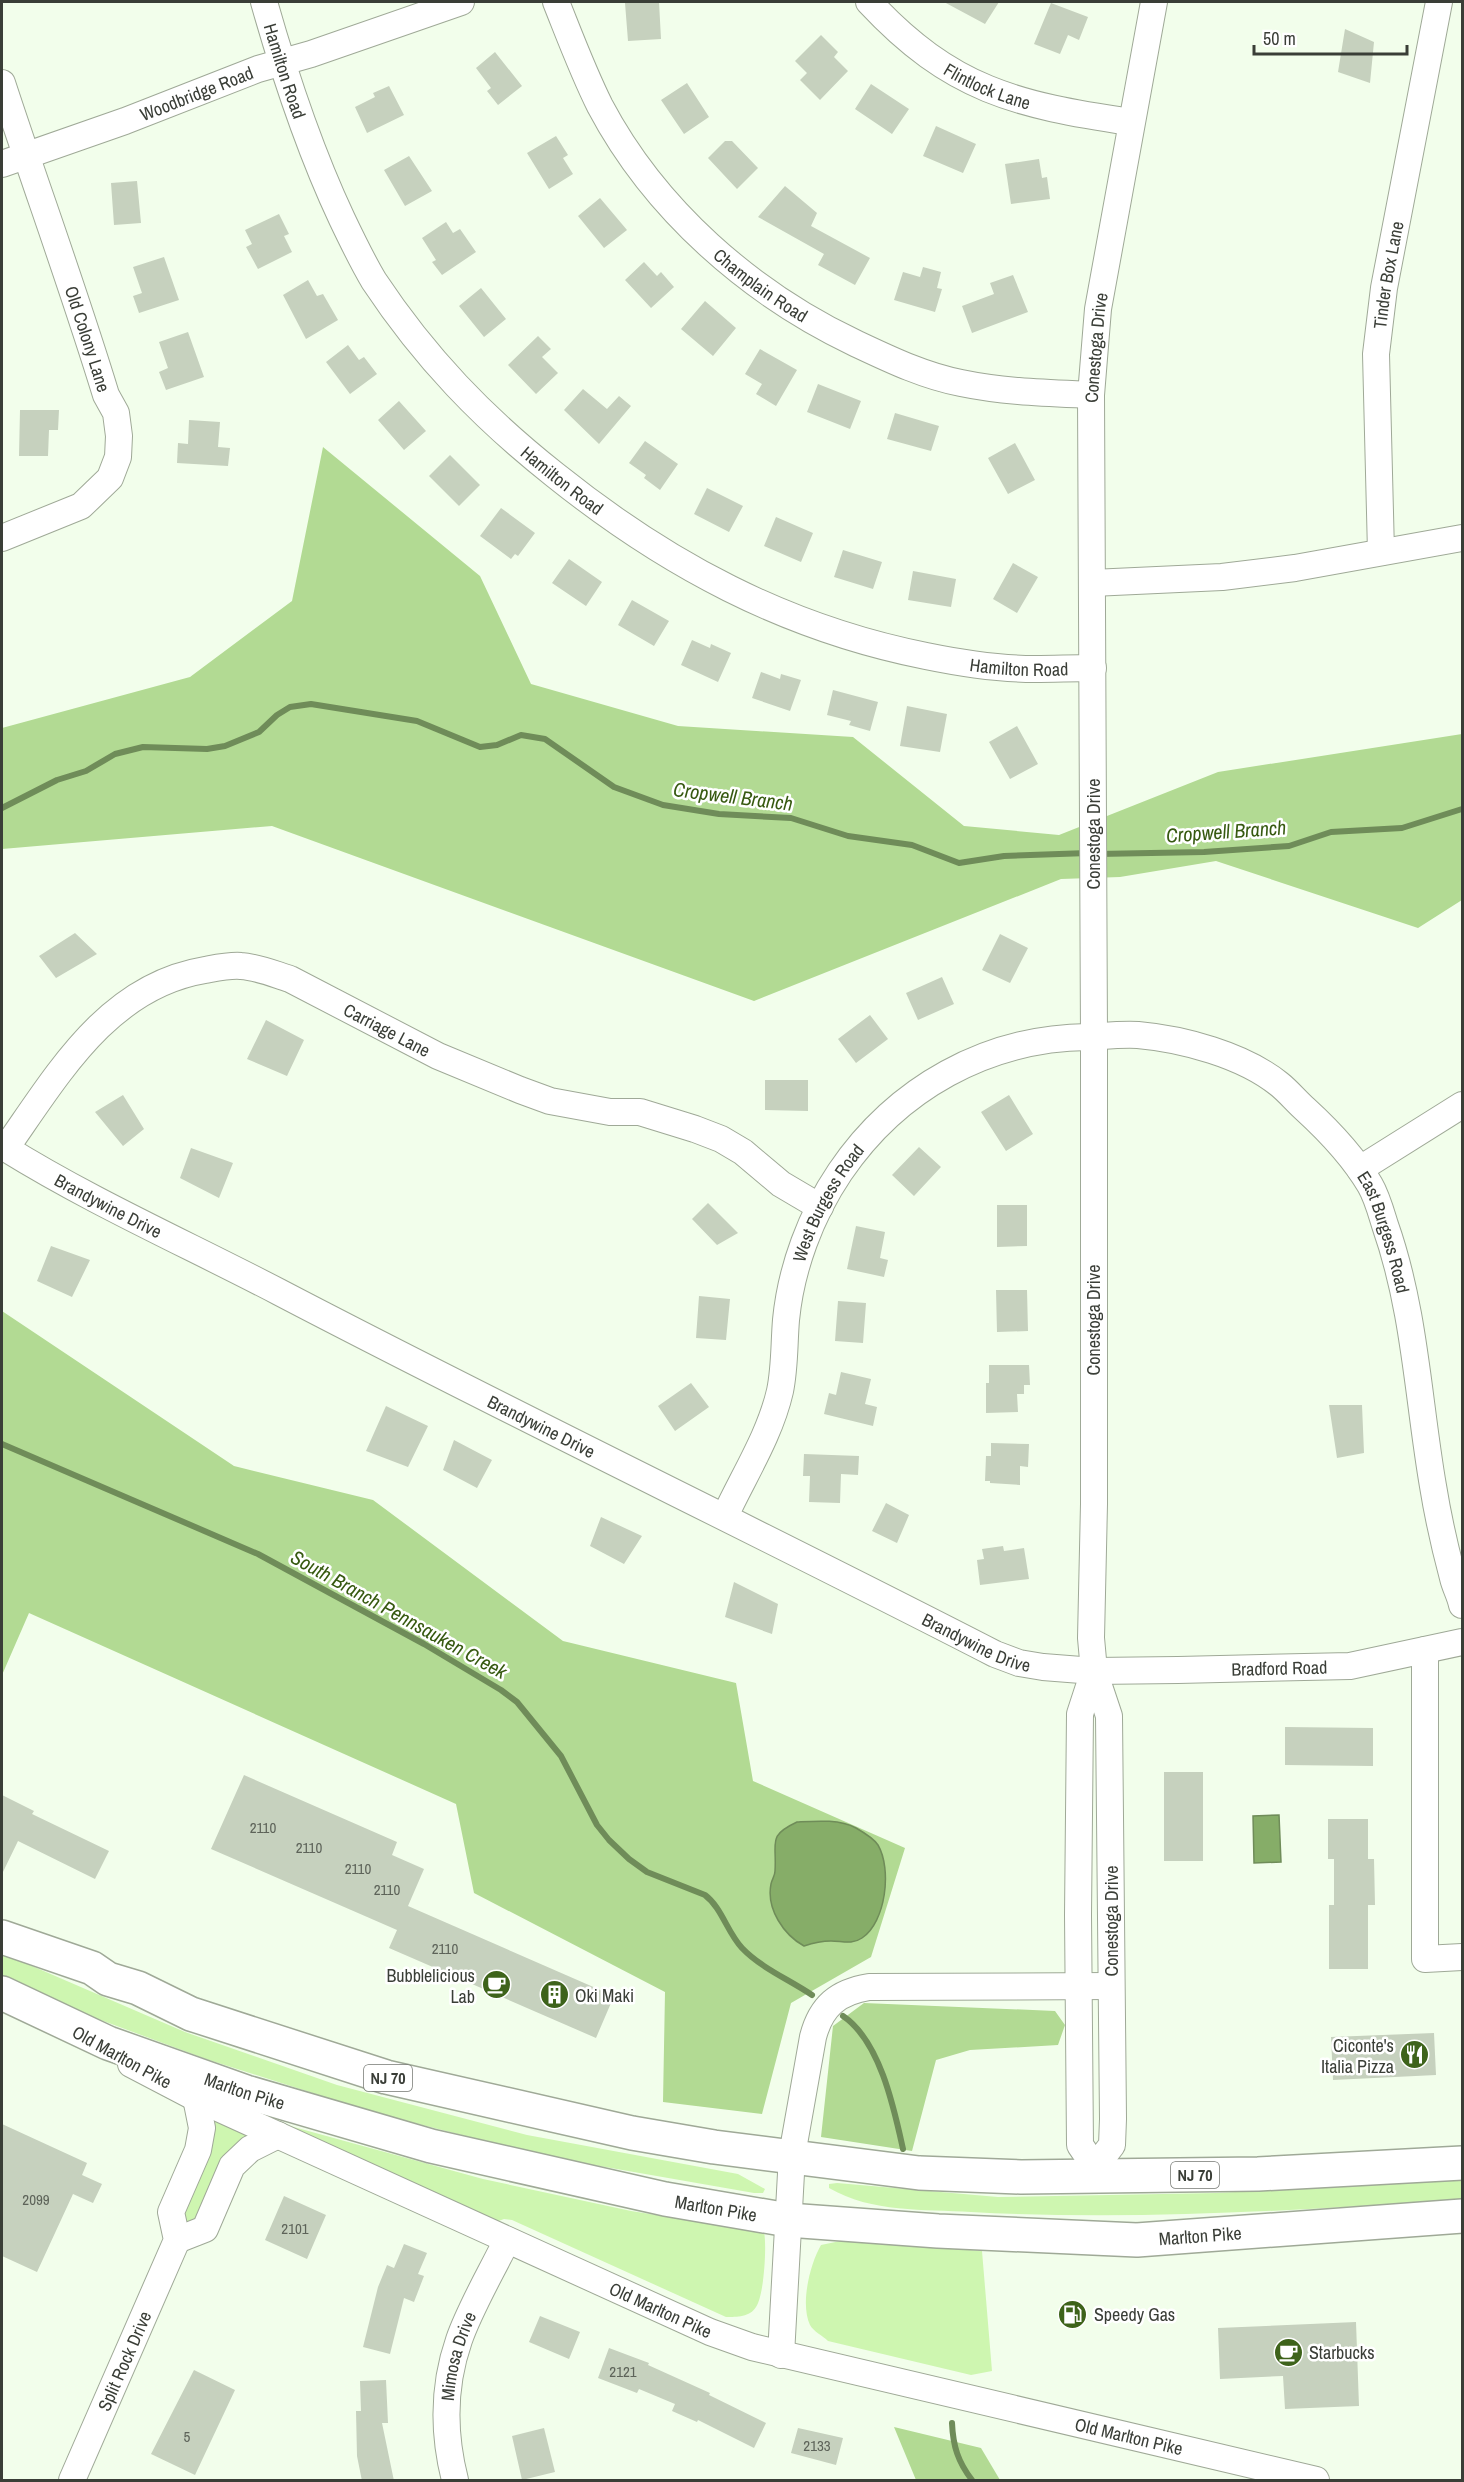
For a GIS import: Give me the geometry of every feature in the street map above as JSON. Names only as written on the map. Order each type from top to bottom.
[{"type":"highway","name":"NJ 70","points":[[2,1937],[92,1968],[108,1979],[138,1988],[191,2014],[386,2077],[632,2133],[714,2147],[792,2155],[920,2173],[1021,2177],[1095,2172],[1258,2174],[1462,2163]]},
{"type":"highway","name":"Marlton Pike","points":[[2,1993],[108,2043],[246,2092],[431,2146],[654,2197],[788,2220],[938,2231],[1137,2240],[1462,2216]]},
{"type":"street","name":"Hamilton Road","points":[[264,2],[302,126],[358,252],[392,306],[432,360],[501,432],[611,520],[673,560],[763,606],[843,635],[899,651],[956,661],[1034,669],[1093,668]]},
{"type":"street","name":"Woodbridge Road","points":[[2,164],[124,121],[258,69],[282,63],[461,2]]},
{"type":"street","name":"Champlain Road","points":[[556,2],[571,43],[593,91],[634,160],[695,231],[761,288],[833,332],[885,357],[935,377],[1004,391],[1091,395]]},
{"type":"street","name":"Flintlock Lane","points":[[869,2],[892,27],[913,45],[960,77],[986,89],[1037,106],[1131,122]]},
{"type":"street","name":"Conestoga Drive","points":[[1094,1671],[1080,1713],[1078,1984],[1080,2145],[1095,2172],[1112,2145],[1109,1716],[1094,1671],[1091,1638],[1094,1504],[1094,1037],[1091,395],[1098,309],[1154,2]]},
{"type":"street","name":"Tinder Box Lane","points":[[1380,552],[1376,354],[1384,288],[1439,2]]},
{"type":"street","name":"Old Colony Lane","points":[[2,83],[106,395],[116,413],[119,436],[118,456],[110,478],[81,506],[2,538]]},
{"type":"street","points":[[1092,583],[1222,577],[1294,568],[1462,538]]},
{"type":"street","name":"Carriage Lane","points":[[4,1147],[77,1050],[115,1010],[137,994],[178,976],[241,965],[290,979],[438,1056],[550,1101],[609,1112],[640,1112],[695,1129],[743,1152],[781,1184],[820,1207]]},
{"type":"street","name":"East Burgess Road","points":[[1094,1037],[1136,1035],[1180,1041],[1195,1044],[1253,1067],[1278,1083],[1314,1117],[1360,1169],[1372,1189],[1401,1272],[1419,1375],[1433,1490],[1454,1581],[1462,1605]]},
{"type":"street","name":"West Burgess Road","points":[[725,1516],[767,1432],[774,1412],[784,1367],[790,1293],[804,1246],[820,1207],[840,1172],[855,1152],[913,1095],[951,1071],[992,1052],[1018,1044],[1051,1038],[1094,1037]]},
{"type":"street","points":[[1360,1169],[1462,1105]]},
{"type":"street","name":"Brandywine Drive","points":[[4,1147],[65,1184],[995,1654],[1018,1663],[1094,1671]]},
{"type":"street","name":"Bradford Road","points":[[1094,1671],[1350,1666],[1462,1642]]},
{"type":"street","points":[[1425,1650],[1425,1959],[1462,1957]]},
{"type":"street","points":[[781,2355],[792,2155],[816,2023],[829,2003],[840,1995],[870,1987],[1078,1984],[1111,1986]]},
{"type":"street","name":"Old Marlton Pike","points":[[48,2015],[121,2059],[196,2098],[710,2332],[781,2355],[1316,2481]]},
{"type":"street","points":[[196,2098],[202,2127],[198,2150],[171,2212],[177,2240],[205,2229],[232,2166],[250,2149],[278,2135]]},
{"type":"street","name":"Split Rock Drive","points":[[72,2481],[177,2240]]},
{"type":"street","name":"Mimosa Drive","points":[[455,2481],[449,2455],[445,2416],[449,2381],[459,2339],[507,2240]]},
{"type":"shaded area","points":[[323,447],[480,576],[531,684],[678,726],[853,737],[964,826],[1059,835],[1218,772],[1462,734],[1462,900],[1418,928],[1216,861],[1120,877],[1061,879],[754,1001],[272,826],[2,849],[2,728],[190,677],[292,601]]},
{"type":"shaded area","points":[[2,1311],[234,1466],[373,1500],[563,1641],[736,1683],[753,1781],[905,1848],[871,1957],[791,2003],[762,2114],[663,2102],[665,1992],[474,1893],[456,1804],[29,1613],[2,1675]]},
{"type":"shaded area","points":[[1279,1815],[1281,1862],[1254,1863],[1253,1816]]},
{"type":"shaded area","points":[[797,1822],[842,1823],[856,1828],[878,1845],[885,1867],[884,1894],[877,1920],[862,1938],[851,1942],[824,1941],[804,1946],[783,1928],[778,1920],[771,1903],[770,1893],[775,1873],[775,1846],[777,1836],[781,1831]]},
{"type":"shaded area","points":[[2,1953],[185,2032],[337,2085],[527,2135],[738,2174],[765,2189],[763,2193],[754,2193],[548,2157],[375,2113],[206,2059],[25,1992],[2,1981]]},
{"type":"shaded area","points":[[864,2003],[1055,2011],[1065,2025],[1058,2045],[970,2050],[936,2060],[912,2151],[821,2137],[833,2026]]},
{"type":"shaded area","points":[[196,2098],[278,2135],[250,2149],[205,2229],[177,2240]]},
{"type":"shaded area","points":[[290,2126],[483,2179],[631,2211],[764,2232],[764,2270],[759,2301],[747,2315],[726,2317],[512,2220],[504,2219],[493,2223]]},
{"type":"shaded area","points":[[1462,2180],[1462,2200],[1278,2211],[1155,2215],[917,2210],[863,2202],[829,2188],[829,2184],[837,2183],[998,2197],[1216,2193]]},
{"type":"shaded area","points":[[845,2240],[982,2251],[992,2371],[971,2375],[828,2341],[813,2329],[807,2316],[806,2295],[813,2263],[821,2245]]},
{"type":"shaded area","points":[[894,2427],[981,2448],[1000,2480],[916,2480]]},
{"type":"building","points":[[659,2],[661,39],[628,41],[625,3]]},
{"type":"building","points":[[944,2],[999,2],[985,24]]},
{"type":"building","points":[[1051,3],[1088,17],[1079,40],[1068,35],[1060,54],[1034,44]]},
{"type":"building","points":[[1345,29],[1374,42],[1370,83],[1338,72]]},
{"type":"building","points":[[821,35],[838,52],[834,57],[848,71],[820,100],[800,80],[807,73],[795,61]]},
{"type":"building","points":[[495,52],[522,86],[498,105],[487,91],[491,88],[476,68]]},
{"type":"building","points":[[687,83],[709,117],[684,134],[661,100]]},
{"type":"building","points":[[871,84],[909,109],[892,134],[855,109]]},
{"type":"building","points":[[389,86],[404,115],[367,133],[355,107],[375,97],[373,93]]},
{"type":"building","points":[[936,126],[976,144],[963,173],[923,156]]},
{"type":"building","points":[[556,136],[568,155],[563,158],[573,174],[549,189],[527,153]]},
{"type":"building","points":[[725,141],[732,141],[758,168],[737,189],[708,158]]},
{"type":"building","points":[[409,156],[432,191],[405,206],[384,170]]},
{"type":"building","points":[[1039,159],[1042,178],[1047,177],[1050,199],[1011,204],[1005,164]]},
{"type":"building","points":[[137,181],[141,223],[114,225],[111,183]]},
{"type":"building","points":[[785,186],[817,213],[811,226],[870,258],[855,285],[818,265],[824,254],[758,217]]},
{"type":"building","points":[[600,198],[627,230],[604,248],[578,216]]},
{"type":"building","points":[[279,214],[289,234],[284,236],[292,252],[258,269],[246,247],[252,244],[245,230]]},
{"type":"building","points":[[446,222],[453,233],[460,229],[476,252],[442,275],[432,262],[436,260],[422,238]]},
{"type":"building","points":[[164,257],[179,300],[139,313],[133,296],[142,293],[133,267]]},
{"type":"building","points":[[644,262],[657,276],[661,272],[674,287],[651,308],[625,280]]},
{"type":"building","points":[[923,267],[941,272],[937,288],[942,289],[935,312],[894,300],[903,272],[920,277]]},
{"type":"building","points":[[1013,275],[1028,312],[972,333],[962,306],[994,294],[990,283]]},
{"type":"building","points":[[308,280],[317,296],[323,294],[338,320],[306,339],[283,295]]},
{"type":"building","points":[[481,288],[506,319],[484,337],[459,306]]},
{"type":"building","points":[[705,301],[736,328],[713,356],[681,329]]},
{"type":"building","points":[[188,332],[204,377],[166,390],[159,372],[168,368],[159,342]]},
{"type":"building","points":[[538,336],[551,349],[542,357],[558,373],[536,394],[508,365]]},
{"type":"building","points":[[348,345],[359,360],[364,357],[377,374],[350,394],[326,362]]},
{"type":"building","points":[[760,349],[797,370],[776,406],[756,394],[762,384],[745,374]]},
{"type":"building","points":[[818,384],[861,401],[850,429],[807,412]]},
{"type":"building","points":[[583,389],[607,409],[619,396],[631,406],[599,444],[564,410]]},
{"type":"building","points":[[399,401],[426,431],[404,450],[378,420]]},
{"type":"building","points":[[20,410],[59,410],[58,430],[49,430],[48,456],[19,456]]},
{"type":"building","points":[[895,413],[939,426],[931,451],[887,439]]},
{"type":"building","points":[[189,420],[220,422],[218,447],[230,448],[228,466],[177,463],[178,443],[188,444]]},
{"type":"building","points":[[645,441],[678,464],[660,490],[644,478],[646,475],[629,463]]},
{"type":"building","points":[[1015,443],[1035,480],[1008,494],[988,458]]},
{"type":"building","points":[[450,455],[480,485],[459,506],[429,476]]},
{"type":"building","points":[[707,488],[743,506],[729,532],[694,514]]},
{"type":"building","points":[[501,508],[535,533],[518,556],[515,554],[511,559],[480,536]]},
{"type":"building","points":[[776,517],[813,533],[801,562],[764,546]]},
{"type":"building","points":[[843,550],[882,562],[873,589],[834,577]]},
{"type":"building","points":[[569,559],[602,582],[586,606],[552,583]]},
{"type":"building","points":[[1013,563],[1038,577],[1017,613],[993,599]]},
{"type":"building","points":[[913,571],[956,579],[951,607],[908,600]]},
{"type":"building","points":[[632,600],[669,621],[654,646],[618,625]]},
{"type":"building","points":[[692,640],[710,648],[711,644],[731,653],[718,682],[681,665]]},
{"type":"building","points":[[761,672],[780,679],[781,674],[801,680],[790,711],[752,698]]},
{"type":"building","points":[[833,690],[878,702],[870,731],[849,725],[851,721],[827,715]]},
{"type":"building","points":[[907,706],[947,714],[940,752],[900,746]]},
{"type":"building","points":[[1017,726],[1038,764],[1010,779],[989,742]]},
{"type":"building","points":[[75,933],[97,954],[56,978],[39,956]]},
{"type":"building","points":[[1000,934],[1028,948],[1010,983],[982,970]]},
{"type":"building","points":[[942,977],[954,1004],[918,1020],[906,993]]},
{"type":"building","points":[[870,1015],[888,1039],[856,1063],[838,1039]]},
{"type":"building","points":[[266,1020],[304,1040],[287,1076],[247,1059]]},
{"type":"building","points":[[765,1080],[808,1080],[808,1111],[765,1110]]},
{"type":"building","points":[[123,1095],[144,1129],[123,1146],[95,1112]]},
{"type":"building","points":[[1009,1095],[1033,1134],[1006,1151],[981,1112]]},
{"type":"building","points":[[919,1147],[941,1167],[914,1196],[892,1175]]},
{"type":"building","points":[[191,1148],[233,1163],[219,1198],[180,1178]]},
{"type":"building","points":[[708,1203],[738,1233],[717,1245],[692,1219]]},
{"type":"building","points":[[997,1205],[1027,1205],[1027,1246],[997,1247]]},
{"type":"building","points":[[856,1226],[885,1232],[880,1258],[888,1260],[884,1277],[847,1269]]},
{"type":"building","points":[[51,1246],[90,1260],[72,1297],[37,1281]]},
{"type":"building","points":[[996,1290],[1027,1290],[1028,1331],[997,1332]]},
{"type":"building","points":[[699,1296],[730,1299],[726,1340],[696,1338]]},
{"type":"building","points":[[838,1301],[866,1303],[863,1343],[835,1341]]},
{"type":"building","points":[[989,1365],[1029,1365],[1030,1385],[1024,1385],[1024,1394],[1017,1394],[1018,1412],[986,1413],[986,1383],[989,1383]]},
{"type":"building","points":[[841,1372],[871,1379],[865,1404],[877,1407],[873,1426],[824,1414],[829,1393],[836,1395]]},
{"type":"building","points":[[691,1383],[709,1407],[675,1431],[658,1406]]},
{"type":"building","points":[[1329,1405],[1362,1405],[1364,1453],[1337,1458]]},
{"type":"building","points":[[386,1406],[428,1426],[408,1467],[366,1451]]},
{"type":"building","points":[[454,1440],[492,1460],[477,1488],[443,1470]]},
{"type":"building","points":[[991,1443],[1029,1444],[1028,1467],[1020,1466],[1020,1485],[985,1481],[986,1456],[991,1456]]},
{"type":"building","points":[[804,1454],[859,1456],[858,1475],[841,1474],[840,1503],[809,1502],[810,1476],[803,1476]]},
{"type":"building","points":[[886,1503],[909,1515],[897,1543],[872,1531]]},
{"type":"building","points":[[601,1517],[642,1536],[624,1564],[590,1546]]},
{"type":"building","points":[[1003,1546],[1004,1551],[1024,1548],[1029,1579],[980,1585],[977,1560],[984,1559],[982,1549]]},
{"type":"building","points":[[734,1582],[778,1604],[772,1634],[725,1617]]},
{"type":"building","points":[[1285,1727],[1373,1728],[1373,1766],[1285,1765]]},
{"type":"building","points":[[1164,1772],[1203,1772],[1203,1861],[1164,1861]]},
{"type":"building","points":[[244,1775],[397,1842],[392,1855],[424,1869],[408,1906],[614,1996],[596,2038],[389,1948],[397,1930],[211,1849]]},
{"type":"building","points":[[2,1795],[34,1811],[32,1814],[109,1851],[95,1879],[18,1841],[2,1874]]},
{"type":"building","points":[[1328,1819],[1368,1819],[1368,1859],[1374,1859],[1375,1905],[1368,1905],[1368,1969],[1329,1969],[1329,1905],[1334,1905],[1334,1859],[1328,1859]]},
{"type":"building","points":[[1434,2033],[1436,2075],[1333,2080],[1331,2037]]},
{"type":"building","points":[[2,2124],[87,2163],[82,2175],[102,2184],[93,2203],[73,2194],[37,2272],[2,2256]]},
{"type":"building","points":[[284,2196],[326,2215],[307,2259],[265,2240]]},
{"type":"building","points":[[404,2244],[427,2253],[418,2274],[424,2276],[414,2302],[404,2298],[390,2354],[363,2347],[378,2287],[387,2265],[394,2268]]},
{"type":"building","points":[[540,2316],[580,2332],[569,2359],[529,2342]]},
{"type":"building","name":"Starbucks","points":[[1356,2322],[1359,2406],[1285,2409],[1283,2376],[1220,2379],[1218,2328]]},
{"type":"building","points":[[609,2348],[649,2363],[648,2365],[710,2393],[709,2395],[766,2423],[754,2448],[698,2420],[697,2422],[672,2411],[675,2404],[639,2389],[637,2393],[598,2378]]},
{"type":"building","points":[[194,2370],[235,2390],[195,2475],[151,2454]]},
{"type":"building","points":[[386,2380],[388,2423],[382,2423],[394,2481],[362,2481],[357,2456],[356,2411],[361,2411],[360,2381]]},
{"type":"building","points":[[544,2428],[555,2472],[522,2480],[512,2436]]},
{"type":"building","points":[[798,2428],[843,2438],[836,2465],[791,2453]]},
{"type":"waterway","name":"Cropwell Branch","points":[[2,808],[57,780],[86,771],[115,754],[143,747],[207,749],[225,746],[259,732],[277,715],[290,707],[311,704],[417,721],[480,747],[497,745],[521,735],[545,739],[614,787],[663,805],[719,814],[791,818],[848,836],[912,845],[959,863],[1004,856],[1088,853]]},
{"type":"waterway","name":"Cropwell Branch","points":[[1098,854],[1204,852],[1289,846],[1331,832],[1402,828],[1462,809]]},
{"type":"waterway","name":"South Branch Pennsauken Creek","points":[[2,1444],[258,1554],[424,1644],[501,1690],[517,1702],[561,1756],[597,1825],[609,1840],[647,1872],[705,1895],[716,1907],[742,1948],[767,1968],[812,1995]]},
{"type":"waterway","name":"South Branch Pennsauken Creek","points":[[843,2016],[856,2027],[876,2058],[890,2095],[903,2149]]},
{"type":"waterway","name":"South Branch Pennsauken Creek","points":[[952,2423],[957,2453],[972,2480]]},
{"type":"place","name":"Bubblelicious Lab","points":[[496,1985]]},
{"type":"place","name":"Oki Maki","points":[[554,1995]]},
{"type":"place","name":"Ciconte's Italia Pizza","points":[[1415,2055]]},
{"type":"place","name":"Speedy Gas","points":[[1073,2314]]},
{"type":"place","name":"Starbucks","points":[[1288,2352]]}]
